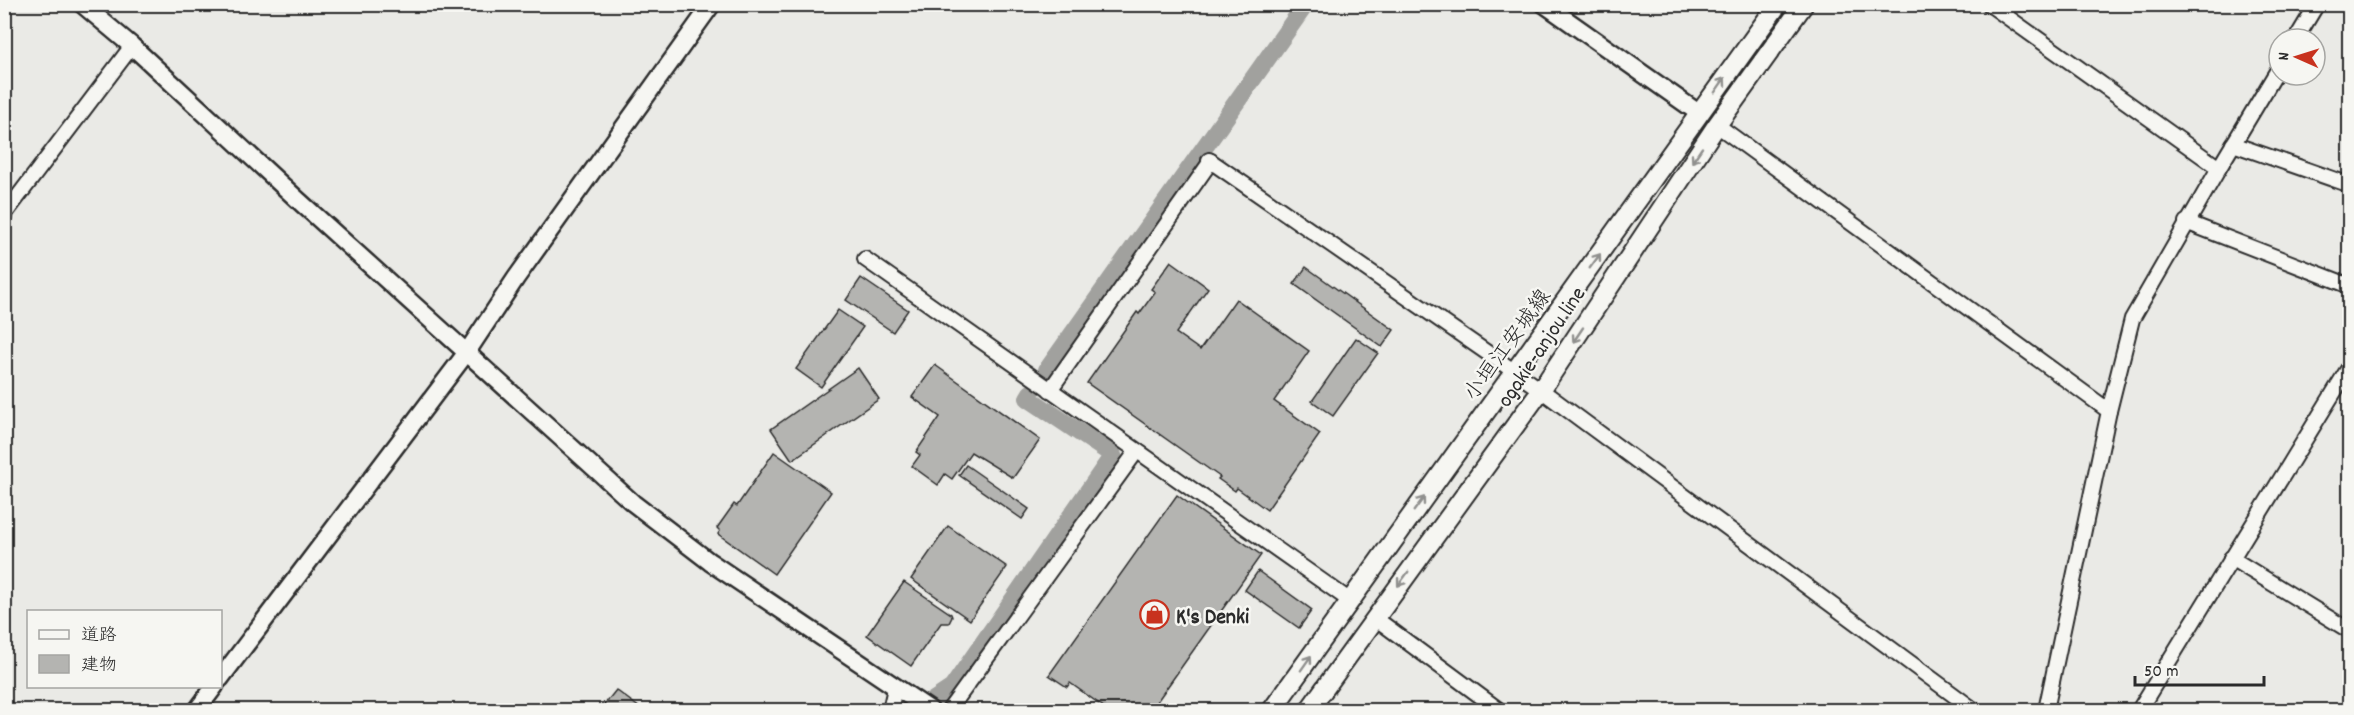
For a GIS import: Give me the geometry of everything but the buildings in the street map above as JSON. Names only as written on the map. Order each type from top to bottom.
[{"type":"main road","name":"小垣江安城線","points":[[1272,711],[1349,600],[1778,4]]},
{"type":"main road","name":"ogakie-anjou line","points":[[1309,711],[1541,390],[1717,125],[1804,4]]},
{"type":"street","points":[[82,4],[132,46],[298,200],[633,503],[710,562],[930,711]]},
{"type":"street","points":[[222,676],[467,352],[516,278],[712,4]]},
{"type":"street","points":[[1544,4],[1700,114]]},
{"type":"street","points":[[1989,4],[2219,168]]},
{"type":"street","points":[[2304,27],[2318,4]]},
{"type":"street","points":[[4,215],[132,46]]},
{"type":"street","points":[[2046,711],[2109,411],[2132,319],[2268,87]]},
{"type":"street","points":[[1717,125],[2109,411]]},
{"type":"street","points":[[2233,144],[2349,185]]},
{"type":"street","points":[[1050,390],[1210,161],[1541,390],[1974,711]]},
{"type":"street","points":[[2187,222],[2349,286]]},
{"type":"street","points":[[865,259],[1349,600]]},
{"type":"street","points":[[2139,711],[2349,366]]},
{"type":"street","points":[[948,711],[1136,452]]},
{"type":"street","points":[[2231,558],[2349,631]]},
{"type":"street","points":[[1375,618],[1499,711]]},
{"type":"street","points":[[197,711],[214,688]]},
{"type":"street","points":[[890,711],[895,688]]},
{"type":"waterway","points":[[1047,370],[1303,8]]},
{"type":"waterway","points":[[919,710],[952,688],[1113,455],[1028,398],[1031,393]]},
{"type":"place","name":"K's Denki","points":[[1155,615]]}]
